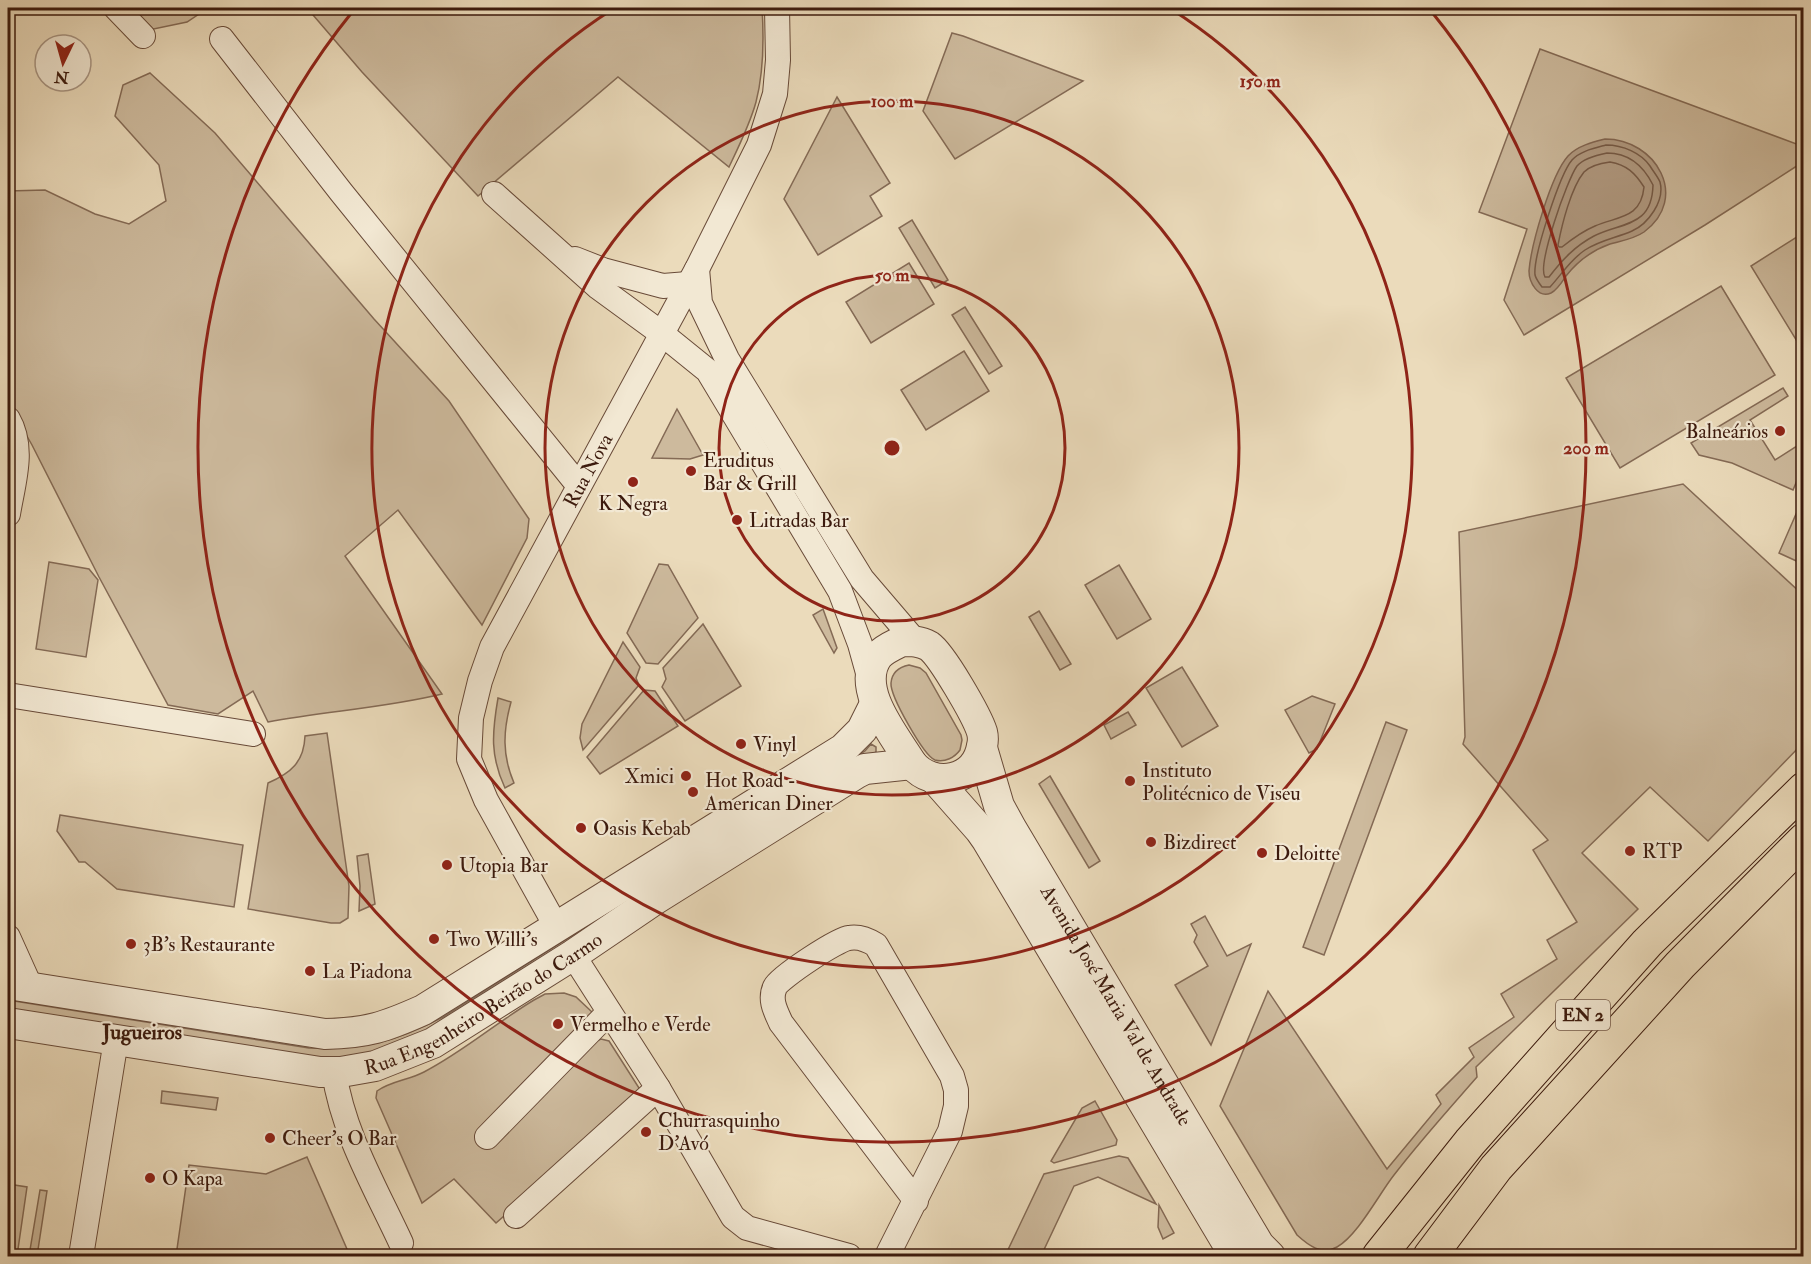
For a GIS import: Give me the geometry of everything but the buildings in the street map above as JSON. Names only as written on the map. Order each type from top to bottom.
[{"type":"main road","name":"EN 2","points":[[1378,1254],[1470,1142],[1647,943],[1803,789]]},
{"type":"main road","name":"EN 2","points":[[1430,1257],[1496,1168],[1680,965],[1803,840]]},
{"type":"street","points":[[116,8],[142,36]]},
{"type":"street","name":"Rua Nova","points":[[557,928],[486,800],[470,759],[471,718],[480,681],[492,647],[692,276],[759,145],[775,94],[777,8]]},
{"type":"street","points":[[222,39],[341,192],[579,486]]},
{"type":"street","name":"Avenida José Maria Val de Andrade","points":[[494,194],[598,287],[708,371],[840,591],[860,644],[873,692],[924,772],[987,840],[1235,1257]]},
{"type":"street","points":[[559,252],[582,262],[663,286],[692,276]]},
{"type":"street","name":"Avenida José Maria Val de Andrade","points":[[692,276],[700,303],[727,359],[861,579],[915,640],[930,647],[951,676],[981,730],[982,748],[999,806],[1011,828],[1259,1245],[1270,1257]]},
{"type":"street","points":[[8,419],[16,439],[16,458],[8,514]]},
{"type":"street","points":[[873,692],[872,668],[878,656],[902,641],[915,640]]},
{"type":"street","name":"Rua Engenheiro Beirão do Carmo","points":[[19,986],[325,1034],[354,1033],[385,1027],[423,1010],[843,749],[862,730],[873,692]]},
{"type":"street","points":[[8,695],[253,734]]},
{"type":"street","points":[[924,772],[953,778],[967,771],[976,761],[982,748]]},
{"type":"street","name":"Rua Engenheiro Beirão do Carmo","points":[[8,1023],[299,1070],[334,1072],[375,1066],[433,1043],[573,955],[654,900],[865,769],[924,772]]},
{"type":"street","points":[[8,938],[19,986]]},
{"type":"street","points":[[888,1257],[916,1201],[950,1131],[955,1113],[956,1090],[952,1076],[876,945],[861,938],[850,938],[839,942],[786,976],[776,987],[772,1004],[781,1023],[916,1201]]},
{"type":"street","points":[[573,955],[658,1088],[733,1217],[747,1228],[849,1257]]},
{"type":"street","points":[[487,1137],[609,1012]]},
{"type":"street","points":[[81,1257],[116,1040]]},
{"type":"street","points":[[334,1072],[338,1100],[345,1123],[401,1243]]},
{"type":"street","points":[[516,1216],[658,1088]]},
{"type":"shaded area","points":[[123,8],[208,8],[187,22],[144,31]]},
{"type":"shaded area","points":[[307,8],[762,8],[761,79],[751,118],[729,167],[618,77],[478,196],[362,72]]},
{"type":"shaded area","points":[[952,33],[1083,81],[955,159],[923,111]]},
{"type":"shaded area","points":[[1540,49],[1802,146],[1803,162],[1705,225],[1524,335],[1504,300],[1527,229],[1479,212]]},
{"type":"shaded area","points":[[150,73],[215,133],[374,319],[449,401],[529,519],[527,538],[482,625],[398,510],[345,556],[442,694],[399,703],[268,722],[253,691],[218,714],[168,705],[8,403],[8,191],[45,190],[95,214],[129,224],[166,201],[159,165],[115,116],[123,85]]},
{"type":"shaded area","points":[[837,97],[890,183],[870,196],[882,216],[818,255],[784,199]]},
{"type":"shaded area","points":[[912,220],[948,280],[935,288],[899,228]]},
{"type":"shaded area","points":[[1803,233],[1803,351],[1751,266]]},
{"type":"shaded area","points":[[909,263],[934,304],[871,343],[846,302]]},
{"type":"shaded area","points":[[1721,286],[1775,375],[1620,468],[1566,378]]},
{"type":"shaded area","points":[[965,307],[1002,366],[989,374],[952,315]]},
{"type":"shaded area","points":[[964,351],[989,391],[926,430],[901,390]]},
{"type":"shaded area","points":[[1783,388],[1788,396],[1750,420],[1775,460],[1803,442],[1803,466],[1793,490],[1732,463],[1699,455],[1691,443]]},
{"type":"shaded area","points":[[677,409],[703,455],[690,459],[652,458]]},
{"type":"shaded area","points":[[1683,484],[1803,595],[1803,743],[1708,841],[1650,787],[1582,853],[1638,909],[1476,1067],[1477,1077],[1404,1162],[1353,1233],[1337,1247],[1326,1250],[1316,1248],[1297,1235],[1220,1106],[1268,991],[1387,1169],[1441,1104],[1436,1095],[1474,1057],[1469,1048],[1514,1017],[1501,994],[1557,959],[1547,940],[1577,922],[1533,850],[1548,840],[1463,744],[1465,737],[1459,532]]},
{"type":"shaded area","points":[[1803,498],[1803,564],[1779,553]]},
{"type":"shaded area","points":[[49,562],[89,569],[98,580],[86,657],[36,649]]},
{"type":"shaded area","points":[[659,564],[668,565],[698,618],[658,664],[646,663],[627,633]]},
{"type":"shaded area","points":[[1119,565],[1151,619],[1117,639],[1085,585]]},
{"type":"shaded area","points":[[823,609],[837,648],[834,653],[813,615]]},
{"type":"shaded area","points":[[1039,611],[1071,664],[1060,670],[1029,617]]},
{"type":"shaded area","points":[[703,624],[741,686],[685,721],[662,687],[666,679],[663,668]]},
{"type":"shaded area","points":[[623,642],[640,667],[636,678],[639,685],[583,750],[580,738],[582,724]]},
{"type":"shaded area","points":[[909,665],[920,668],[926,673],[961,735],[960,750],[949,759],[939,761],[930,756],[916,737],[896,700],[891,683],[894,673]]},
{"type":"shaded area","points":[[1182,667],[1218,726],[1182,747],[1146,688]]},
{"type":"shaded area","points":[[644,690],[655,691],[678,726],[600,774],[587,757]]},
{"type":"shaded area","points":[[1312,696],[1335,704],[1317,749],[1309,753],[1285,710]]},
{"type":"shaded area","points":[[498,698],[511,702],[506,723],[505,743],[507,763],[514,783],[505,788],[497,765],[494,744],[494,722]]},
{"type":"shaded area","points":[[1128,712],[1136,725],[1111,739],[1104,725]]},
{"type":"shaded area","points":[[1386,722],[1407,730],[1324,955],[1303,947]]},
{"type":"shaded area","points":[[327,733],[349,886],[348,918],[340,923],[331,923],[248,909],[268,783],[295,766],[302,753],[305,736]]},
{"type":"shaded area","points":[[871,744],[876,747],[876,752],[429,1029],[391,1049],[323,1060],[8,1011],[8,1000],[309,1048],[346,1048],[379,1043],[443,1017],[865,751]]},
{"type":"shaded area","points":[[1050,776],[1100,861],[1089,868],[1039,784]]},
{"type":"shaded area","points":[[60,815],[243,845],[234,907],[117,889],[85,862],[79,862],[57,831]]},
{"type":"shaded area","points":[[368,854],[375,904],[359,911],[360,886],[357,856]]},
{"type":"shaded area","points":[[1205,916],[1227,956],[1251,944],[1211,1045],[1175,985],[1208,966],[1194,942],[1197,935],[1191,924]]},
{"type":"shaded area","points":[[564,993],[576,997],[592,1012],[592,1043],[601,1039],[609,1041],[639,1088],[636,1100],[496,1223],[454,1179],[422,1203],[376,1098],[377,1091],[418,1075],[438,1064],[545,994]]},
{"type":"shaded area","points":[[162,1091],[218,1098],[216,1110],[161,1103]]},
{"type":"shaded area","points":[[1095,1101],[1117,1140],[1116,1145],[1054,1163],[1051,1161],[1082,1108]]},
{"type":"shaded area","points":[[1119,1156],[1128,1158],[1156,1204],[1098,1177],[1074,1186],[1041,1256],[1005,1256],[1044,1174]]},
{"type":"shaded area","points":[[307,1157],[350,1256],[176,1256],[189,1165],[266,1174]]},
{"type":"shaded area","points":[[8,1184],[27,1187],[17,1256],[8,1256]]},
{"type":"shaded area","points":[[40,1190],[47,1191],[37,1256],[29,1256]]},
{"type":"shaded area","points":[[1159,1205],[1174,1233],[1163,1239],[1158,1227]]},
{"type":"water","points":[[1605,139],[1623,142],[1639,149],[1652,159],[1661,173],[1665,188],[1664,203],[1658,218],[1644,232],[1592,253],[1575,266],[1553,292],[1542,294],[1535,288],[1529,271],[1538,228],[1555,178],[1568,156],[1585,145]]},
{"type":"place","name":"Balneários","points":[[1780,431]]},
{"type":"place","name":"Eruditus Bar & Grill","points":[[691,471]]},
{"type":"place","name":"K Negra","points":[[633,482]]},
{"type":"place","name":"Litradas Bar","points":[[737,520]]},
{"type":"place","name":"Vinyl","points":[[741,744]]},
{"type":"place","name":"Xmici","points":[[686,776]]},
{"type":"place","name":"Instituto Politécnico de Viseu","points":[[1130,781]]},
{"type":"place","name":"Hot Road - American Diner","points":[[693,792]]},
{"type":"place","name":"Oasis Kebab","points":[[581,828]]},
{"type":"place","name":"Bizdirect","points":[[1151,842]]},
{"type":"place","name":"RTP","points":[[1630,851]]},
{"type":"place","name":"Deloitte","points":[[1262,853]]},
{"type":"place","name":"Utopia Bar","points":[[447,865]]},
{"type":"place","name":"Two Willi's","points":[[434,939]]},
{"type":"place","name":"3B's Restaurante","points":[[131,944]]},
{"type":"place","name":"La Piadona","points":[[310,971]]},
{"type":"place","name":"Vermelho e Verde","points":[[558,1024]]},
{"type":"place","name":"Churrasquinho D'Avó","points":[[646,1132]]},
{"type":"place","name":"Cheer's O Bar","points":[[270,1138]]},
{"type":"place","name":"O Kapa","points":[[150,1178]]},
{"type":"district","name":"Jugueiros","points":[[142,1032]]}]
